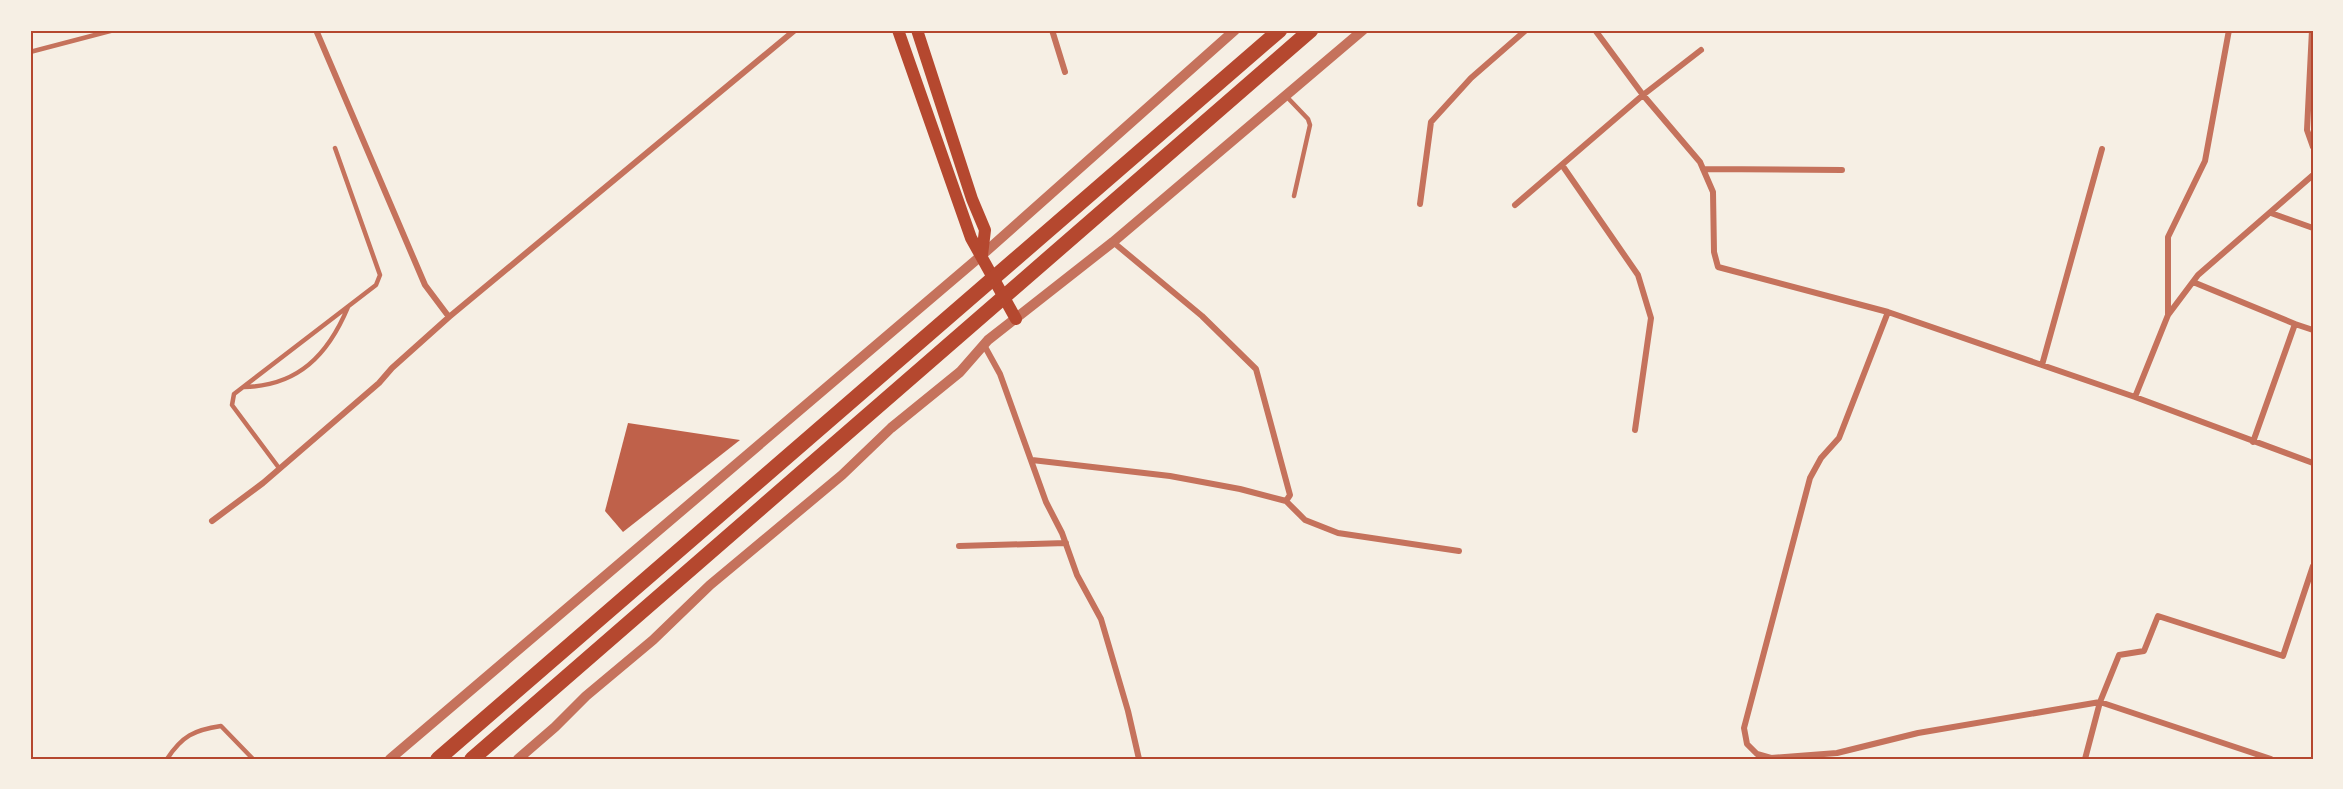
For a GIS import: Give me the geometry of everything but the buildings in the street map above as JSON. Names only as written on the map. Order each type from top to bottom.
[{"type":"highway","points":[[438,759],[1280,30]]},
{"type":"highway","points":[[472,759],[1311,30]]},
{"type":"main road","points":[[898,30],[971,238],[1016,319]]},
{"type":"main road","points":[[917,30],[972,199],[985,230],[982,255]]},
{"type":"street","points":[[316,30],[425,285],[448,317]]},
{"type":"street","points":[[212,521],[380,383],[392,368],[448,317],[795,30]]},
{"type":"street","points":[[1052,30],[1065,72]]},
{"type":"street","points":[[390,759],[982,255],[1235,30]]},
{"type":"street","points":[[518,759],[586,696],[653,640],[710,585],[842,475],[899,421],[960,372],[984,345],[1113,242],[1363,30]]},
{"type":"street","points":[[1420,204],[1431,122],[1471,78],[1526,30]]},
{"type":"street","points":[[1594,30],[1703,169],[1713,192],[1714,252],[1718,267],[1888,312],[2135,397],[2313,463]]},
{"type":"street","points":[[2168,315],[2168,237],[2205,161],[2229,30]]},
{"type":"street","points":[[2312,30],[2307,129],[2313,147]]},
{"type":"street","points":[[1515,205],[1643,95],[1701,50]]},
{"type":"street","points":[[2042,365],[2102,149]]},
{"type":"street","points":[[1562,165],[1638,275],[1651,318],[1635,430]]},
{"type":"street","points":[[1703,169],[1842,170]]},
{"type":"street","points":[[2135,397],[2168,315],[2193,282],[2313,175]]},
{"type":"street","points":[[2271,213],[2313,228]]},
{"type":"street","points":[[1113,242],[1202,316],[1256,369],[1289,483],[1290,495],[1286,501]]},
{"type":"street","points":[[2193,282],[2313,330]]},
{"type":"street","points":[[1888,312],[1839,438],[1821,458],[1810,478],[1744,728],[1747,744],[1756,757],[1837,753],[1917,733],[2100,702],[2271,759]]},
{"type":"street","points":[[2253,442],[2295,324]]},
{"type":"street","points":[[984,345],[1000,374],[1046,502],[1066,543],[1077,575],[1101,619],[1128,711],[1139,759]]},
{"type":"street","points":[[1032,460],[1170,476],[1240,489],[1286,501],[1305,519],[1338,533],[1459,551]]},
{"type":"street","points":[[959,546],[1066,543]]},
{"type":"street","points":[[2085,759],[2100,702],[2119,655],[2144,651],[2158,616],[2283,656],[2313,566]]},
{"type":"lane","points":[[30,52],[114,30]]},
{"type":"lane","points":[[1286,96],[1308,119],[1310,125],[1294,196]]},
{"type":"lane","points":[[279,468],[231,405],[234,394],[376,285],[380,276],[335,148]]},
{"type":"lane","points":[[244,387],[274,385],[300,372],[323,350],[342,322],[348,306]]},
{"type":"lane","points":[[167,759],[179,741],[203,729],[221,726],[253,759]]}]
